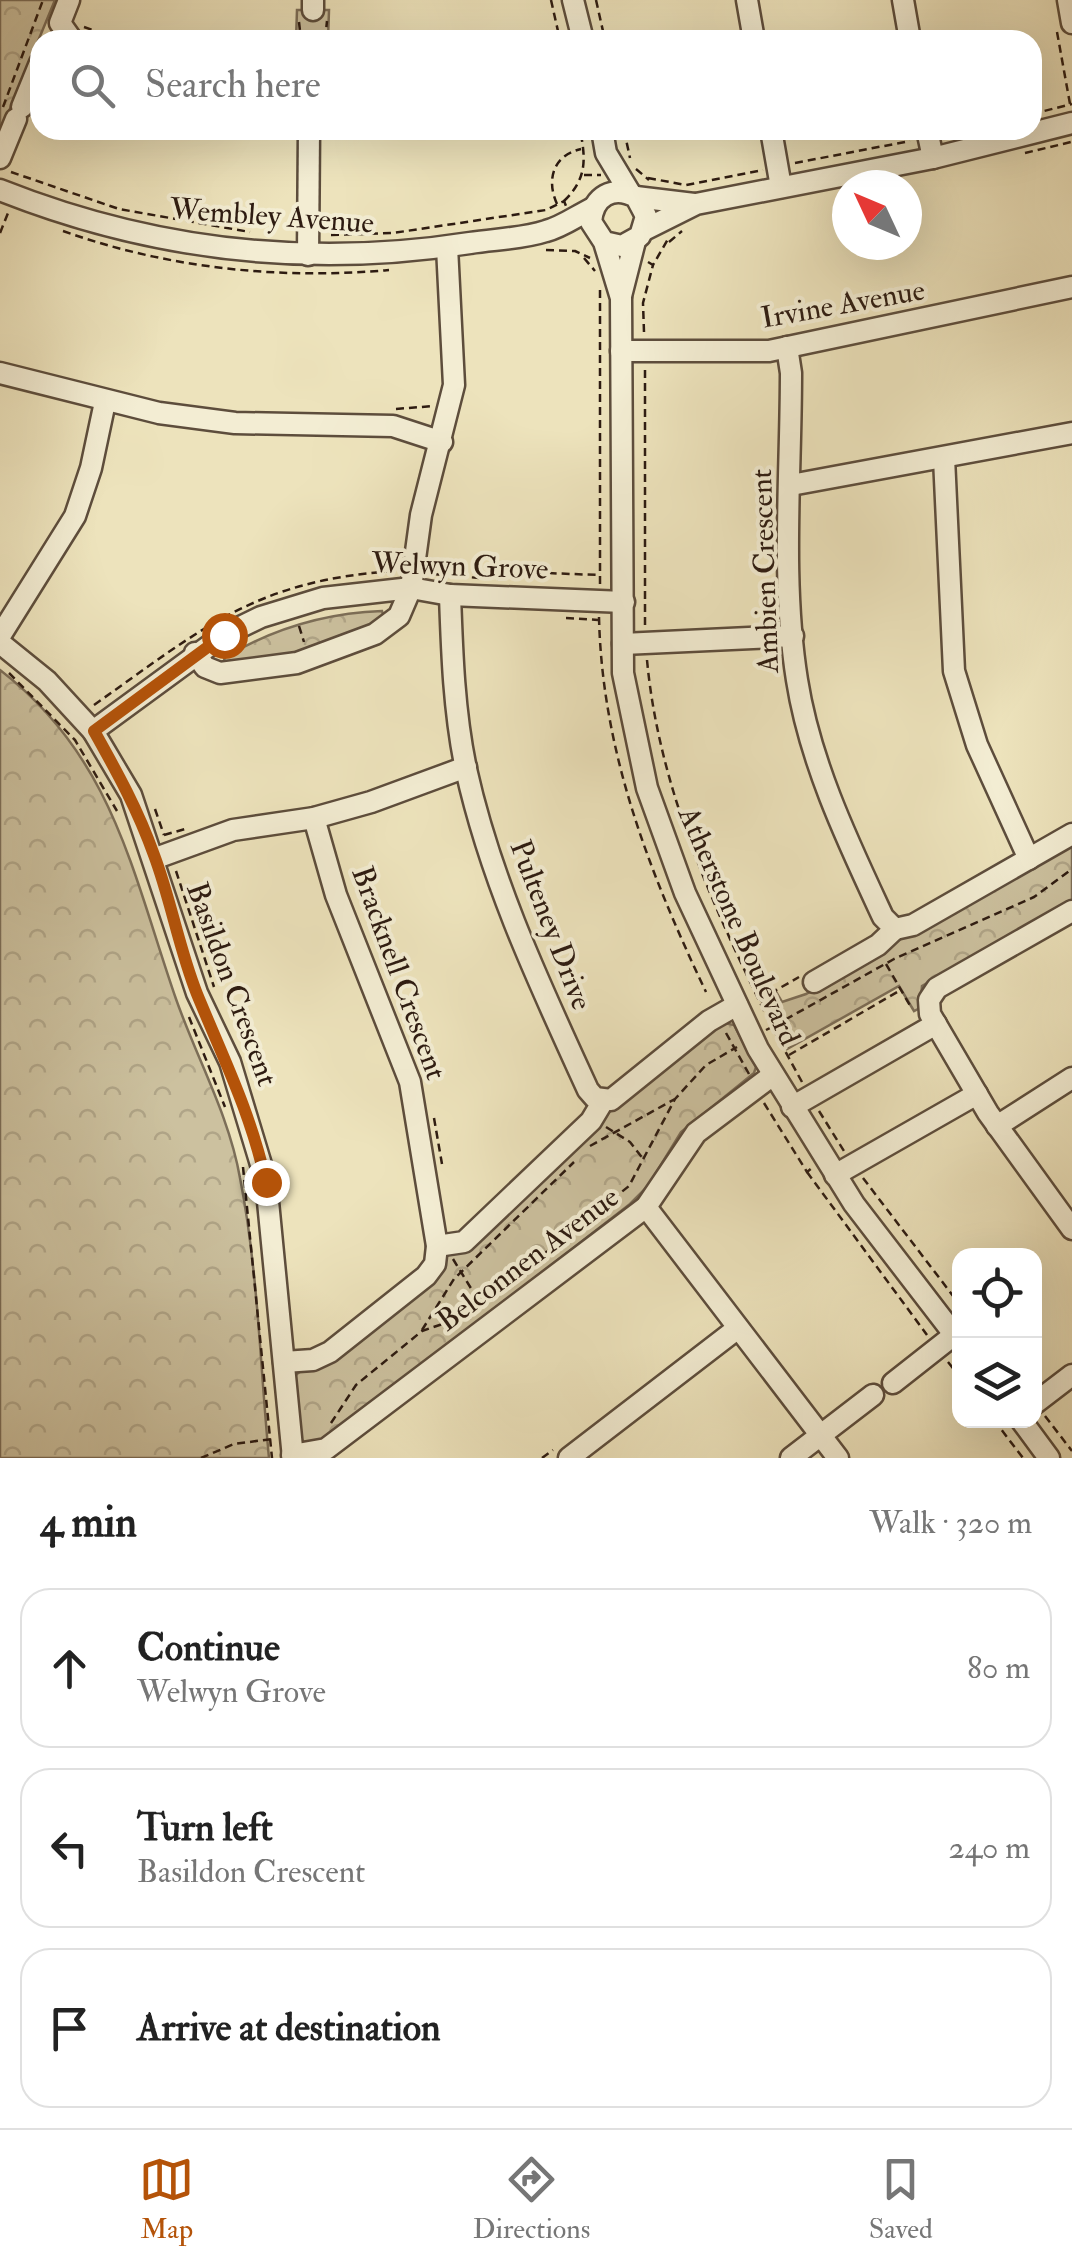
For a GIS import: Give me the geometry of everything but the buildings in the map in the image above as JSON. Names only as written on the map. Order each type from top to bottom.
[{"type":"street","points":[[67,30],[69,0]]},
{"type":"street","points":[[573,0],[580,30]]},
{"type":"street","points":[[747,0],[752,30]]},
{"type":"street","points":[[903,0],[908,30]]},
{"type":"street","points":[[1064,26],[1068,0]]},
{"type":"street","points":[[0,158],[12,114],[30,81]]},
{"type":"street","points":[[1042,117],[1071,110]]},
{"type":"street","points":[[299,254],[308,140]]},
{"type":"street","points":[[603,241],[593,229],[606,153],[604,140]]},
{"type":"street","points":[[773,140],[780,177]]},
{"type":"street","points":[[568,223],[622,246],[696,204],[780,177],[930,142]]},
{"type":"street","points":[[606,153],[645,208],[640,236]]},
{"type":"street","points":[[595,205],[609,193],[696,204]]},
{"type":"street","name":"Wembley Avenue","points":[[3,197],[150,237],[299,254],[389,254],[547,231],[595,205]]},
{"type":"street","name":"Atherstone Boulevard","points":[[621,298],[640,236]]},
{"type":"street","name":"Atherstone Boulevard","points":[[603,241],[621,298],[623,673],[647,788],[685,893],[773,1075],[802,1102],[952,1331]]},
{"type":"street","points":[[195,653],[204,667],[220,673],[316,657],[391,625],[411,588],[421,515],[454,385],[447,246]]},
{"type":"street","name":"Irvine Avenue","points":[[622,351],[787,347],[1072,287]]},
{"type":"street","name":"Ambien Crescent","points":[[787,347],[793,636],[802,705],[823,776],[868,885],[883,917],[895,929]]},
{"type":"street","points":[[0,372],[106,402],[235,423],[392,426],[442,442]]},
{"type":"street","points":[[0,640],[75,516],[92,468],[106,402]]},
{"type":"street","points":[[791,486],[1072,433]]},
{"type":"street","points":[[944,458],[954,671],[982,758],[1028,859]]},
{"type":"street","name":"Welwyn Grove","points":[[94,731],[195,653],[262,617],[302,605],[360,592],[411,588],[450,595],[624,602]]},
{"type":"street","name":"Pulteney Drive","points":[[450,595],[454,695],[466,767],[507,907],[588,1090],[603,1101]]},
{"type":"street","points":[[623,644],[793,636]]},
{"type":"street","name":"Basildon Crescent","points":[[0,640],[47,681],[94,731],[131,795],[156,858],[197,993],[230,1062],[266,1182],[284,1362],[284,1449]]},
{"type":"street","points":[[156,858],[233,830],[314,818],[466,767]]},
{"type":"street","name":"Bracknell Crescent","points":[[314,818],[336,895],[410,1082],[438,1246]]},
{"type":"street","points":[[814,982],[878,945],[895,929],[913,926],[1072,834]]},
{"type":"street","points":[[1072,910],[937,988],[928,1000],[936,1024],[997,1126],[1072,1230]]},
{"type":"street","points":[[284,1362],[314,1360],[330,1352],[426,1276],[436,1264],[438,1246],[464,1242],[591,1121],[603,1101],[619,1096],[709,1021],[737,1005]]},
{"type":"street","points":[[802,1102],[936,1024]]},
{"type":"street","name":"Belconnen Avenue","points":[[284,1449],[326,1449],[646,1208],[696,1133],[773,1075]]},
{"type":"street","points":[[997,1126],[1072,1078]]},
{"type":"street","points":[[844,1170],[977,1094]]},
{"type":"street","points":[[646,1208],[838,1458]]},
{"type":"street","points":[[569,1458],[738,1328]]},
{"type":"street","points":[[893,1382],[952,1341]]},
{"type":"street","points":[[1042,1399],[1072,1375]]},
{"type":"street","points":[[791,1458],[872,1395]]},
{"type":"street","points":[[1027,1428],[1049,1458]]},
{"type":"path","points":[[35,30],[43,0]]},
{"type":"path","points":[[551,0],[558,30]]},
{"type":"path","points":[[596,0],[603,30]]},
{"type":"path","points":[[1042,113],[1071,110],[1064,26]]},
{"type":"path","points":[[12,114],[30,48]]},
{"type":"path","points":[[568,223],[585,168],[582,140]]},
{"type":"path","points":[[646,178],[686,185],[780,177],[930,142]]},
{"type":"path","points":[[568,223],[551,187],[554,167],[567,154],[584,149]]},
{"type":"path","points":[[0,168],[118,209],[252,232]]},
{"type":"path","points":[[0,233],[3,197]]},
{"type":"path","points":[[299,254],[393,233],[568,223]]},
{"type":"path","points":[[653,265],[643,303],[645,644],[660,751],[681,822],[787,1056],[802,1102],[844,1170],[952,1296]]},
{"type":"path","points":[[431,574],[499,579],[546,573],[600,576]]},
{"type":"path","points":[[302,605],[298,622],[302,640],[316,657]]},
{"type":"path","points":[[0,666],[75,740],[118,812]]},
{"type":"path","points":[[164,835],[195,825]]},
{"type":"path","points":[[422,1331],[463,1317],[480,1306],[629,1186],[676,1099],[706,1065],[894,959],[1034,898],[1072,869]]},
{"type":"path","points":[[787,1056],[901,991]]},
{"type":"path","points":[[189,1018],[225,1108]]},
{"type":"path","points":[[590,1147],[676,1099]]},
{"type":"path","points":[[326,1427],[356,1384],[422,1331],[454,1279],[576,1160]]},
{"type":"path","points":[[201,1458],[234,1444],[284,1449],[243,1164]]},
{"type":"path","points":[[807,1172],[928,1336]]},
{"type":"path","points":[[1042,1413],[1072,1450]]},
{"type":"path","points":[[1000,1428],[1023,1458]]},
{"type":"green space","points":[[0,0],[55,0],[43,30],[30,30],[30,60],[0,133]]},
{"type":"green space","points":[[297,10],[329,10],[328,30],[296,30]]},
{"type":"green space","points":[[382,611],[385,622],[317,650],[226,667],[224,658],[280,631],[340,615]]},
{"type":"green space","points":[[0,670],[38,704],[69,740],[94,779],[131,862],[176,999],[228,1132],[251,1247],[269,1458],[0,1458]]},
{"type":"green space","points":[[1072,838],[1072,900],[922,986],[920,1008],[914,1011],[899,986],[787,1049],[781,1038],[787,1033],[771,1002],[763,1003],[760,999],[775,990],[782,1002],[806,994]]},
{"type":"green space","points":[[734,1025],[756,1067],[754,1073],[681,1132],[648,1186],[630,1204],[322,1443],[306,1444],[299,1437],[293,1379],[297,1374],[444,1253],[602,1112],[712,1026]]},
{"type":"route","points":[[224,635],[94,731],[131,795],[156,858],[197,993],[230,1062],[255,1135],[266,1182]]}]
